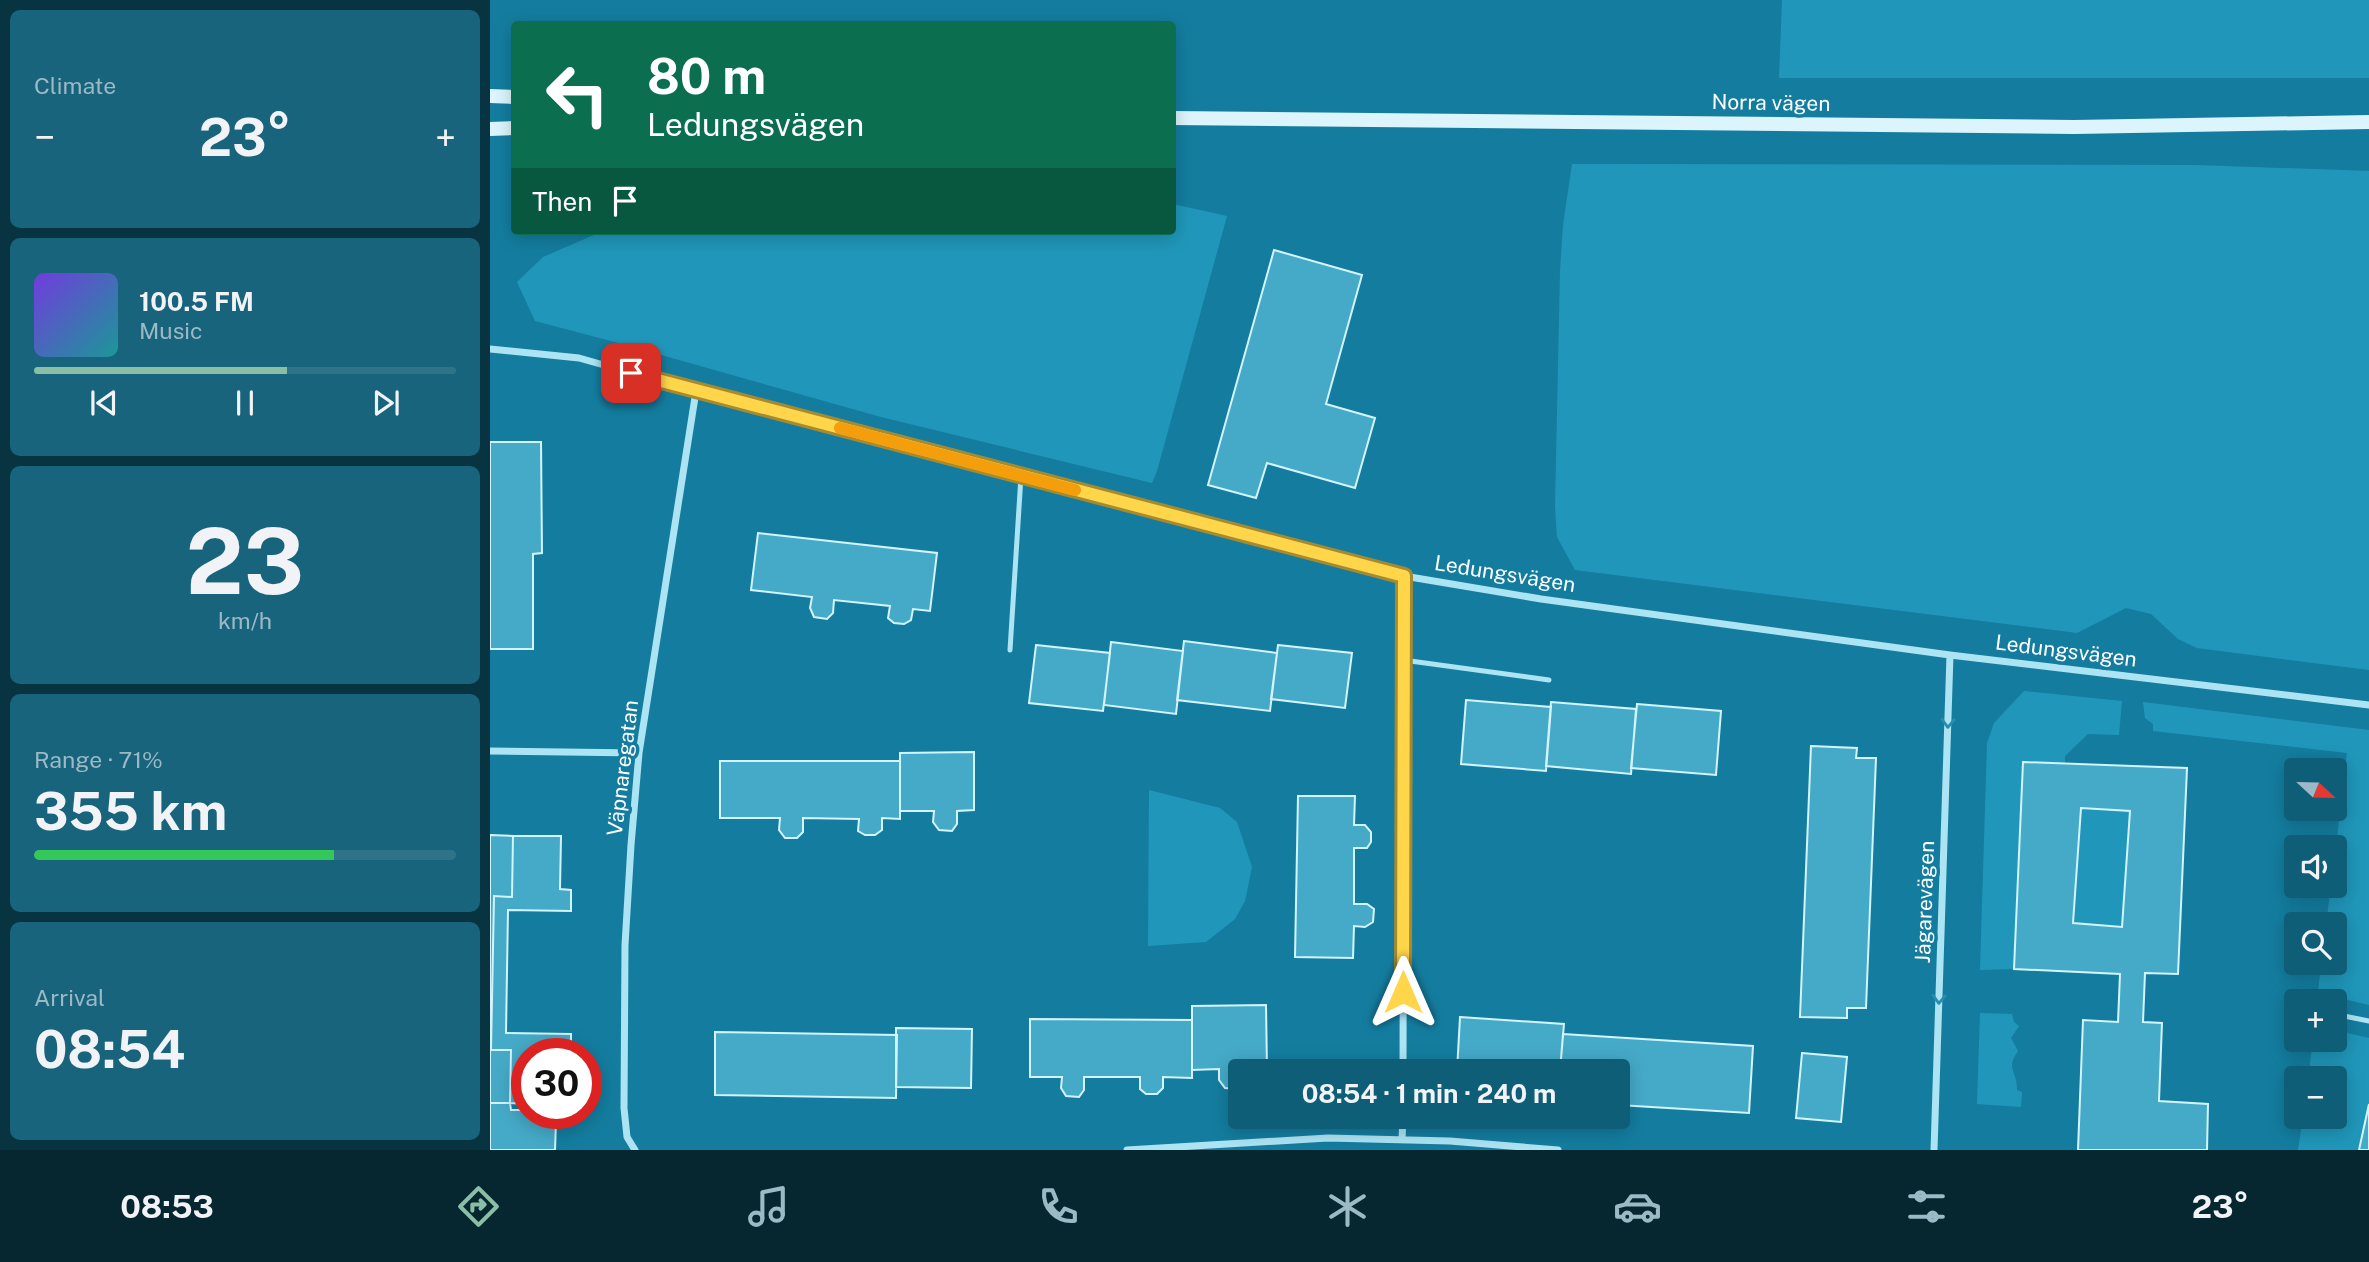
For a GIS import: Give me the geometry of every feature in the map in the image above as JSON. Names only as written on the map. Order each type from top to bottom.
[{"type":"main road","points":[[490,96],[511,97]]},
{"type":"main road","name":"Norra vägen","points":[[1176,118],[2074,127],[2369,122]]},
{"type":"main road","points":[[490,129],[511,128]]},
{"type":"street","name":"Ledungsvägen","points":[[490,349],[579,358],[1404,576],[1541,599],[1950,655],[2369,705]]},
{"type":"street","name":"Väpnaregatan","points":[[635,1150],[627,1137],[624,1108],[625,945],[631,845],[639,753],[696,391]]},
{"type":"street","points":[[1403,1059],[1404,576]]},
{"type":"street","name":"Jägarevägen","points":[[1934,1150],[1950,655]]},
{"type":"street","points":[[490,751],[639,753]]},
{"type":"street","points":[[1402,1129],[1402,1140]]},
{"type":"street","points":[[1127,1150],[1328,1138],[1450,1141],[1558,1150]]},
{"type":"street","points":[[1450,1141],[1450,1150]]},
{"type":"lane","points":[[1010,650],[1021,476]]},
{"type":"lane","points":[[1404,660],[1549,680]]},
{"type":"lane","points":[[2347,1017],[2369,1021]]},
{"type":"shaded area","points":[[1782,0],[2369,0],[2369,78],[1779,78]]},
{"type":"shaded area","points":[[1572,164],[2196,165],[2369,171],[2369,670],[2197,648],[2178,639],[2151,614],[2126,608],[2077,633],[1575,570],[1557,537],[1555,507],[1560,271],[1563,225]]},
{"type":"shaded area","points":[[1176,205],[1227,216],[1152,483],[881,417],[535,321],[517,282],[543,257],[594,235],[1176,235]]},
{"type":"shaded area","points":[[2024,691],[2122,701],[2119,735],[2088,734],[2065,756],[2065,764],[2023,762],[2014,969],[1980,970],[1987,743],[1994,723]]},
{"type":"shaded area","points":[[2143,702],[2369,730],[2369,1005],[2347,1000],[2347,989],[2318,989],[2320,975],[2347,975],[2347,912],[2328,912],[2329,898],[2347,898],[2347,835],[2337,835],[2339,821],[2347,821],[2347,753],[2153,731],[2153,724],[2145,718]]},
{"type":"shaded area","points":[[1149,790],[1220,808],[1237,822],[1252,867],[1245,901],[1235,919],[1206,942],[1148,946]]},
{"type":"shaded area","points":[[2081,808],[2130,811],[2122,927],[2073,923]]},
{"type":"shaded area","points":[[1980,1013],[2012,1014],[2014,1022],[2019,1026],[2011,1038],[2018,1051],[2012,1066],[2017,1090],[2022,1092],[2021,1107],[1977,1104]]},
{"type":"shaded area","points":[[2347,1033],[2369,1038],[2369,1104],[2359,1150],[2298,1150],[2301,1129],[2347,1129],[2347,1066],[2310,1066],[2311,1052],[2347,1052]]},
{"type":"building","points":[[1274,250],[1362,275],[1326,404],[1375,418],[1355,488],[1267,463],[1256,498],[1208,485]]},
{"type":"building","points":[[490,442],[541,442],[542,553],[533,554],[533,649],[490,649]]},
{"type":"building","points":[[758,533],[937,553],[930,611],[913,609],[911,620],[904,624],[894,623],[888,618],[890,606],[834,600],[833,613],[827,619],[814,617],[810,608],[812,597],[751,590]]},
{"type":"building","points":[[1184,641],[1277,653],[1270,711],[1177,700]]},
{"type":"building","points":[[1111,642],[1183,651],[1176,714],[1104,705]]},
{"type":"building","points":[[1036,645],[1110,653],[1103,711],[1029,703]]},
{"type":"building","points":[[1278,645],[1352,653],[1345,708],[1271,699]]},
{"type":"building","points":[[1466,700],[1551,707],[1546,771],[1461,764]]},
{"type":"building","points":[[1551,702],[1636,709],[1631,774],[1546,766]]},
{"type":"building","points":[[1637,704],[1721,711],[1716,775],[1631,768]]},
{"type":"building","points":[[1811,746],[1857,748],[1856,758],[1876,758],[1866,1008],[1847,1008],[1847,1018],[1800,1017]]},
{"type":"building","points":[[974,752],[974,810],[957,811],[957,824],[952,831],[939,830],[933,822],[934,811],[900,811],[900,753]]},
{"type":"building","points":[[720,761],[900,761],[900,819],[882,818],[882,830],[875,835],[865,835],[858,831],[859,819],[803,818],[803,832],[797,838],[785,838],[779,830],[780,818],[720,818]]},
{"type":"building","points":[[2023,762],[2187,768],[2178,974],[2145,973],[2143,1022],[2162,1023],[2159,1101],[2208,1104],[2207,1150],[2078,1150],[2083,1020],[2118,1022],[2120,974],[2014,969]],"holes":[[[2081,808],[2130,811],[2122,927],[2073,923]]]},
{"type":"building","points":[[1298,796],[1355,796],[1354,825],[1365,825],[1371,832],[1371,842],[1367,848],[1354,848],[1354,904],[1367,904],[1374,909],[1373,922],[1365,927],[1354,926],[1353,958],[1295,957]]},
{"type":"building","points":[[490,835],[513,836],[512,897],[494,896],[491,1050],[511,1050],[510,1103],[490,1103]]},
{"type":"building","points":[[513,836],[561,836],[560,889],[571,890],[571,911],[508,910],[506,1033],[571,1034],[571,1038],[511,1038],[511,1050],[491,1050],[494,896],[512,897]]},
{"type":"building","points":[[1266,1005],[1267,1059],[1228,1059],[1228,1088],[1219,1080],[1219,1069],[1192,1070],[1192,1006]]},
{"type":"building","points":[[1460,1017],[1564,1024],[1561,1059],[1458,1059]]},
{"type":"building","points":[[1030,1019],[1192,1020],[1192,1078],[1163,1077],[1163,1088],[1157,1094],[1146,1094],[1140,1089],[1140,1077],[1084,1077],[1084,1090],[1079,1097],[1066,1096],[1061,1088],[1062,1077],[1030,1077]]},
{"type":"building","points":[[896,1028],[972,1029],[971,1088],[896,1087]]},
{"type":"building","points":[[715,1032],[897,1035],[896,1098],[715,1095]]},
{"type":"building","points":[[1563,1034],[1753,1046],[1749,1113],[1630,1106],[1630,1059],[1561,1059]]},
{"type":"building","points":[[1802,1053],[1847,1057],[1841,1122],[1796,1118]]},
{"type":"building","points":[[490,1103],[510,1103],[511,1129],[556,1129],[555,1150],[490,1150]]},
{"type":"building","points":[[2369,1104],[2369,1150],[2359,1150]]},
{"type":"slow traffic","points":[[840,428],[1075,490]]},
{"type":"route","points":[[631,373],[1404,576],[1403,992]]}]
